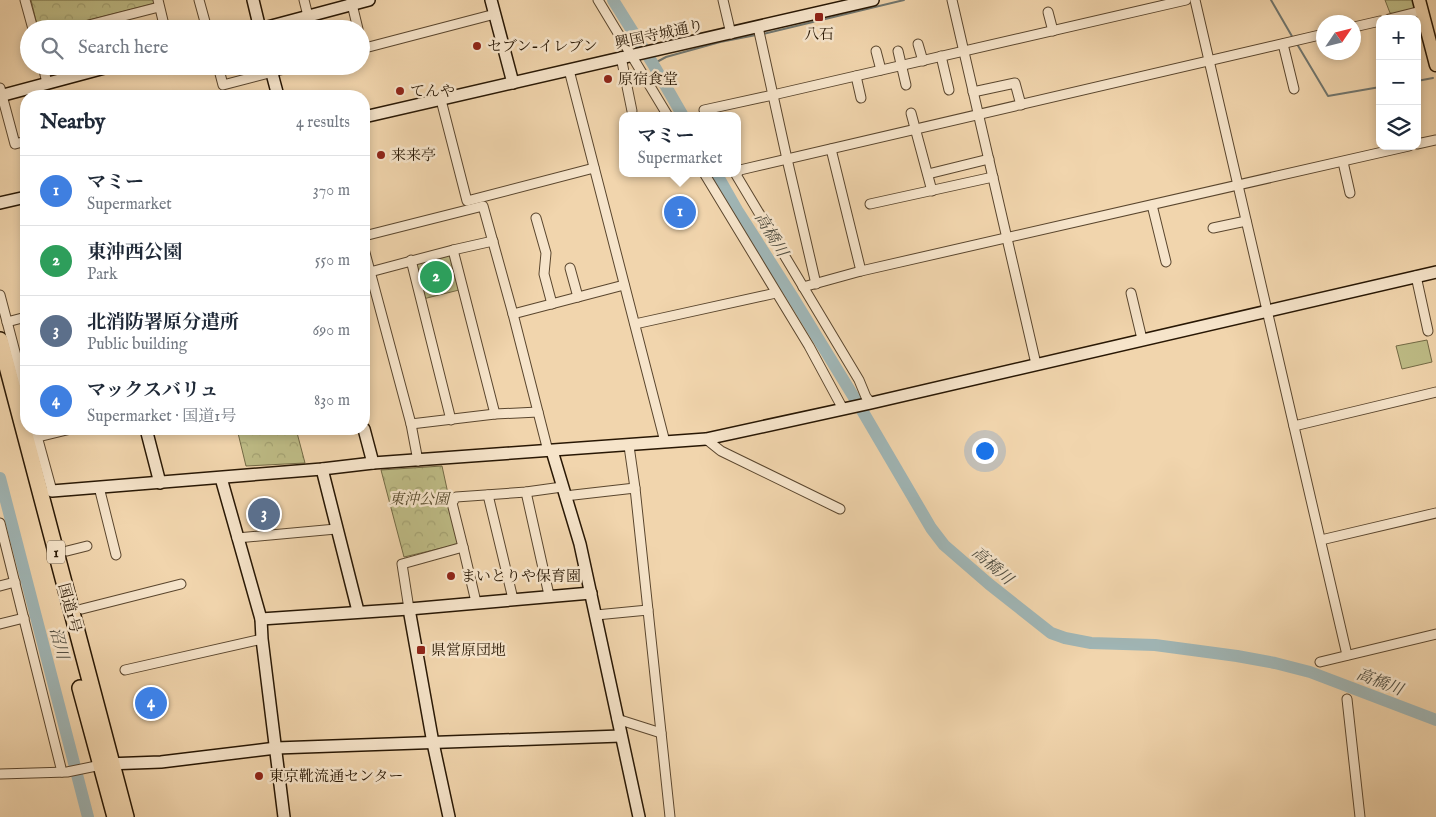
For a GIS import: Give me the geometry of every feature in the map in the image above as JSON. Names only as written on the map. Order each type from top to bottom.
[{"type":"highway","name":"国道1号","points":[[0,340],[20,420]]},
{"type":"highway","name":"国道1号","points":[[0,380],[106,764],[126,817]]},
{"type":"highway","name":"国道1号","points":[[24,435],[106,764],[115,817]]},
{"type":"main road","points":[[1420,6],[1436,64]]},
{"type":"street","points":[[25,0],[31,20]]},
{"type":"street","points":[[199,0],[205,20]]},
{"type":"street","points":[[253,0],[258,20]]},
{"type":"street","points":[[304,0],[308,16]]},
{"type":"street","points":[[293,20],[351,3],[369,0]]},
{"type":"street","points":[[491,0],[513,83]]},
{"type":"street","points":[[598,0],[629,56],[665,112]]},
{"type":"street","points":[[723,0],[731,34]]},
{"type":"street","name":"興国寺城通り","points":[[370,116],[655,50],[731,34],[759,31],[851,3],[873,0]]},
{"type":"street","points":[[952,0],[1036,364]]},
{"type":"street","points":[[704,110],[1186,0]]},
{"type":"street","points":[[1195,0],[1347,655]]},
{"type":"street","points":[[351,3],[356,20]]},
{"type":"street","points":[[104,20],[159,4],[163,20]]},
{"type":"street","points":[[1398,15],[1420,6]]},
{"type":"street","points":[[1048,12],[1053,31]]},
{"type":"street","points":[[370,44],[495,14]]},
{"type":"street","points":[[1361,25],[1376,22]]},
{"type":"street","points":[[759,31],[816,284]]},
{"type":"street","points":[[741,170],[1316,36]]},
{"type":"street","points":[[1290,42],[1294,89]]},
{"type":"street","points":[[918,44],[923,60]]},
{"type":"street","points":[[876,51],[881,70]]},
{"type":"street","points":[[898,51],[906,85]]},
{"type":"street","points":[[629,56],[632,111]]},
{"type":"street","points":[[941,56],[949,90]]},
{"type":"street","points":[[569,70],[665,442]]},
{"type":"street","points":[[45,75],[47,83]]},
{"type":"street","points":[[20,143],[15,144],[1,93],[78,75]]},
{"type":"street","points":[[220,75],[223,85],[255,75]]},
{"type":"street","points":[[272,75],[276,90]]},
{"type":"street","points":[[856,76],[861,98]]},
{"type":"street","points":[[973,92],[1015,83],[1021,105]]},
{"type":"street","points":[[441,100],[468,201],[594,168]]},
{"type":"street","points":[[911,113],[932,190]]},
{"type":"street","points":[[1421,143],[1436,140]]},
{"type":"street","points":[[831,149],[861,272]]},
{"type":"street","points":[[803,287],[1007,238],[1392,150]]},
{"type":"street","points":[[928,174],[989,159]]},
{"type":"street","points":[[1343,162],[1350,193]]},
{"type":"street","points":[[706,177],[845,408]]},
{"type":"street","points":[[739,177],[859,380],[870,403]]},
{"type":"street","points":[[870,204],[993,177]]},
{"type":"street","points":[[0,203],[20,198]]},
{"type":"street","points":[[1152,205],[1166,262]]},
{"type":"street","points":[[370,234],[483,206],[538,412],[580,544],[639,817]]},
{"type":"street","points":[[536,218],[546,253],[544,274],[552,304]]},
{"type":"street","points":[[1213,228],[1246,221]]},
{"type":"street","points":[[418,461],[411,424],[370,272],[411,260],[492,241]]},
{"type":"street","points":[[453,250],[496,414]]},
{"type":"street","points":[[411,260],[451,420]]},
{"type":"street","points":[[570,268],[578,297]]},
{"type":"street","points":[[37,435],[52,491],[221,478],[373,463],[706,439],[1436,272]]},
{"type":"street","points":[[1416,276],[1428,331]]},
{"type":"street","points":[[513,314],[624,285]]},
{"type":"street","points":[[635,324],[776,293]]},
{"type":"street","points":[[1131,293],[1142,339]]},
{"type":"street","points":[[0,295],[20,371]]},
{"type":"street","points":[[7,322],[20,319]]},
{"type":"street","points":[[1294,426],[1436,392]]},
{"type":"street","points":[[411,424],[496,414],[538,412]]},
{"type":"street","points":[[148,435],[160,482]]},
{"type":"street","points":[[366,435],[373,463]]},
{"type":"street","points":[[706,439],[721,451],[840,509]]},
{"type":"street","points":[[629,446],[670,817]]},
{"type":"street","points":[[322,469],[358,612]]},
{"type":"street","points":[[221,478],[261,619],[284,817]]},
{"type":"street","points":[[99,488],[116,555]]},
{"type":"street","points":[[476,602],[452,503],[456,497],[635,488]]},
{"type":"street","points":[[526,492],[549,595]]},
{"type":"street","points":[[488,495],[513,599]]},
{"type":"street","points":[[1321,540],[1436,513]]},
{"type":"street","points":[[0,523],[64,772]]},
{"type":"street","points":[[237,538],[336,529]]},
{"type":"street","points":[[67,551],[87,546]]},
{"type":"street","points":[[449,817],[433,743],[402,564],[463,547]]},
{"type":"street","points":[[0,586],[15,582]]},
{"type":"street","points":[[82,609],[181,584]]},
{"type":"street","points":[[261,619],[591,593]]},
{"type":"street","points":[[596,615],[648,610]]},
{"type":"street","points":[[0,624],[24,618]]},
{"type":"street","points":[[1320,662],[1436,634]]},
{"type":"street","points":[[125,670],[262,639]]},
{"type":"street","points":[[1347,699],[1360,817]]},
{"type":"street","points":[[617,719],[661,733]]},
{"type":"street","points":[[0,774],[64,772],[106,764],[161,762],[276,748],[621,736]]},
{"type":"green space","points":[[31,0],[155,0],[152,4],[89,20],[36,20]]},
{"type":"green space","points":[[1385,0],[1415,0],[1415,7],[1403,12],[1390,13]]},
{"type":"green space","points":[[445,253],[450,256],[459,290],[423,299],[414,264]]},
{"type":"green space","points":[[1427,340],[1432,362],[1402,369],[1396,346]]},
{"type":"green space","points":[[238,435],[298,435],[305,463],[246,466]]},
{"type":"green space","name":"東沖公園","points":[[442,466],[459,544],[404,557],[381,470]]},
{"type":"waterway","name":"高橋川","points":[[613,0],[681,112]]},
{"type":"waterway","points":[[763,34],[904,0]]},
{"type":"waterway","points":[[1271,0],[1293,38]]},
{"type":"waterway","points":[[653,64],[666,57],[720,42],[756,35]]},
{"type":"waterway","points":[[1297,44],[1328,96],[1376,88]]},
{"type":"waterway","points":[[1421,80],[1433,78]]},
{"type":"waterway","name":"高橋川","points":[[718,177],[863,412],[931,528],[944,545],[989,584],[1051,633],[1091,643],[1155,645],[1275,663],[1310,672],[1436,720]]},
{"type":"waterway","name":"沼川","points":[[0,478],[88,817]]},
{"type":"place","name":"八石","points":[[819,17]]},
{"type":"place","name":"セブン-イレブン","points":[[477,46]]},
{"type":"place","name":"原宿食堂","points":[[608,79]]},
{"type":"place","name":"てんや","points":[[400,91]]},
{"type":"place","name":"来来亭","points":[[381,155]]},
{"type":"place","name":"マミー","points":[[680,212]]},
{"type":"place","name":"東沖西公園","points":[[436,277]]},
{"type":"place","name":"北消防署原分遣所","points":[[264,514]]},
{"type":"place","name":"まいとりや保育園","points":[[451,576]]},
{"type":"place","name":"県営原団地","points":[[421,650]]},
{"type":"place","name":"マックスバリュ","points":[[151,703]]},
{"type":"place","name":"東京靴流通センター","points":[[259,776]]}]
